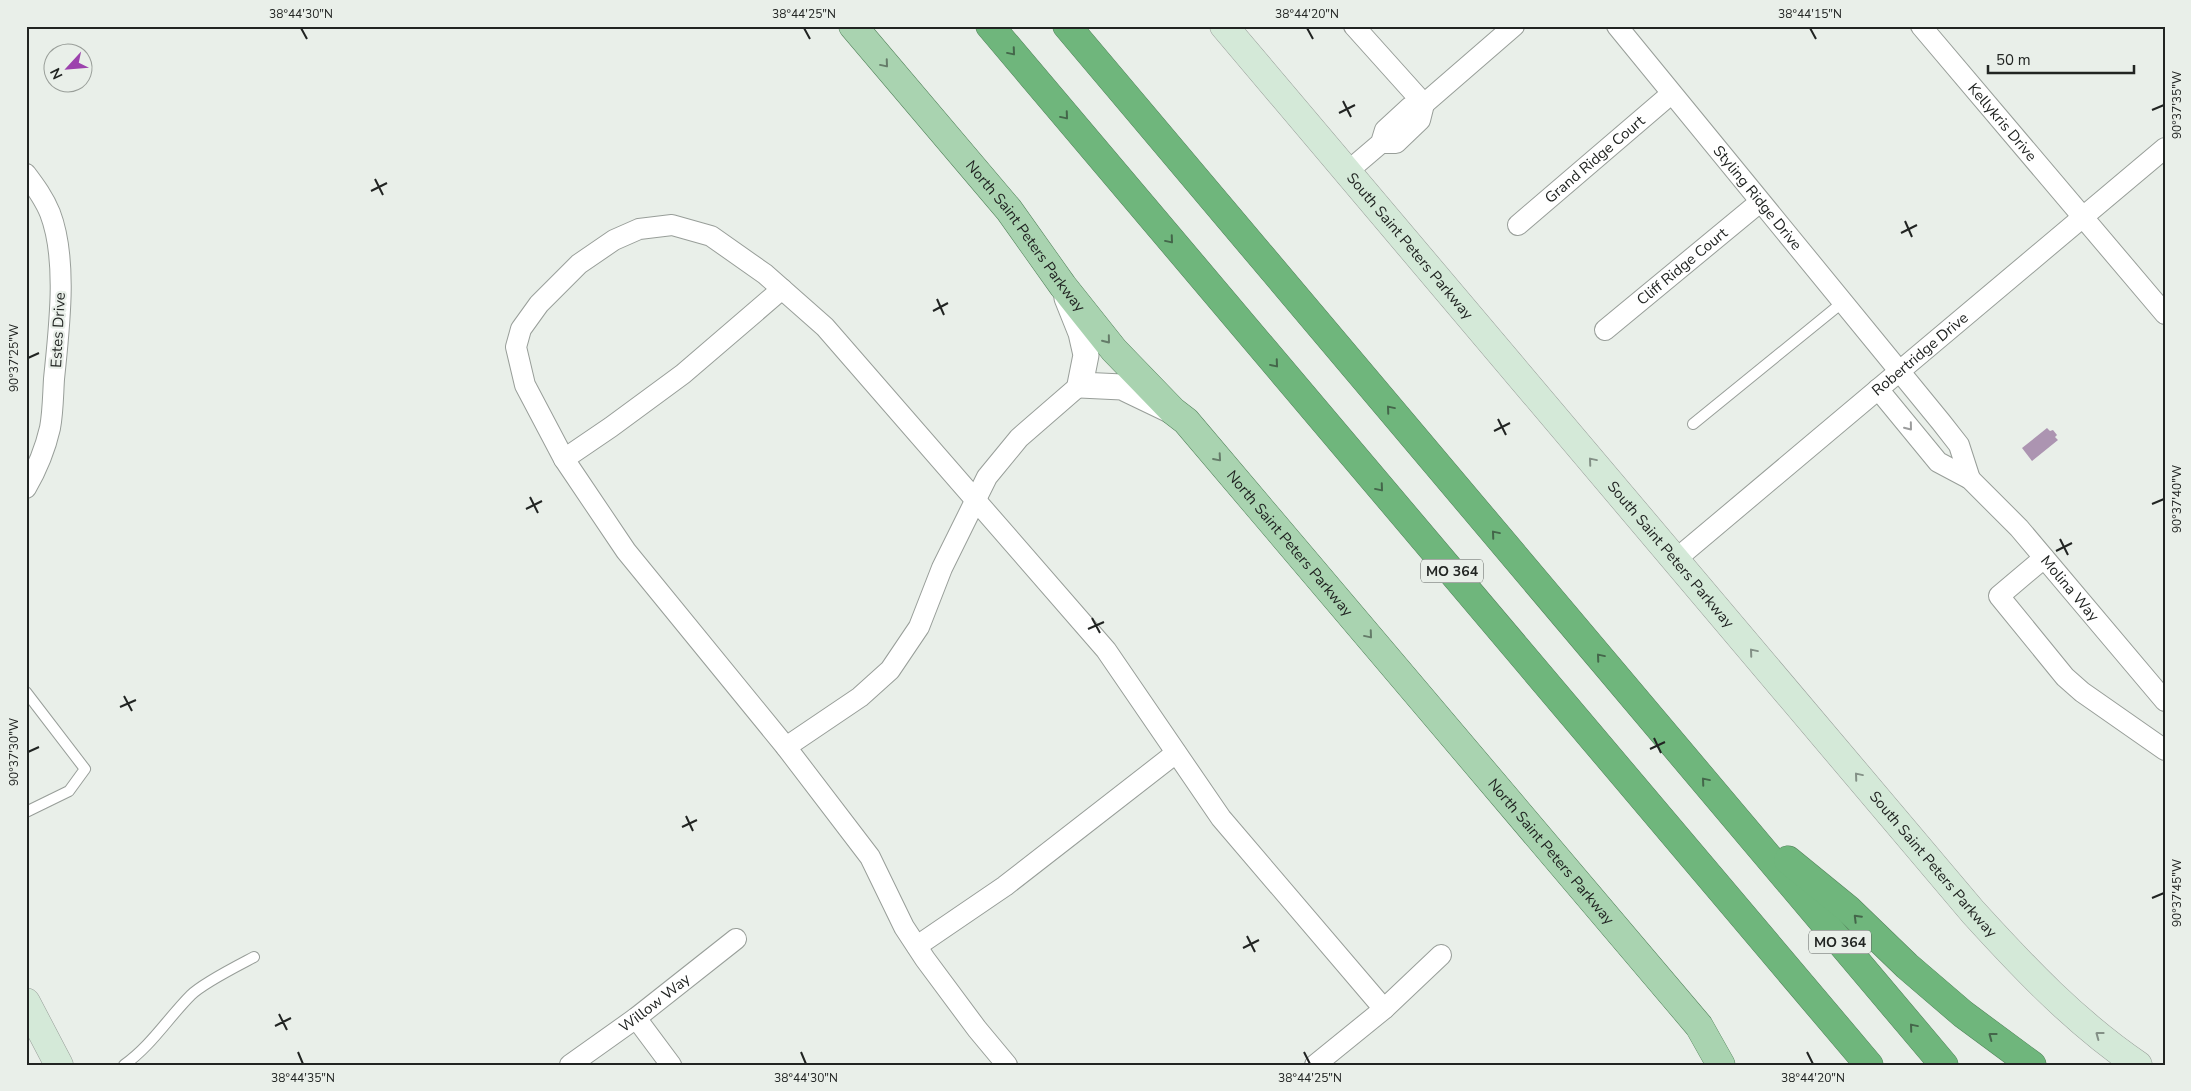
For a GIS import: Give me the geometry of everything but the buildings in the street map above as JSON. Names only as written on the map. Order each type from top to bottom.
[{"type":"highway","name":"MO 364","points":[[990,26],[1869,1065]]},
{"type":"highway","name":"MO 364","points":[[1067,26],[1944,1065]]},
{"type":"highway","points":[[1737,819],[1848,909],[1907,966],[1962,1014],[2032,1065]]},
{"type":"main road","name":"North Saint Peters Parkway","points":[[853,26],[1009,210],[1063,286],[1114,350],[1173,411],[1186,421],[1699,1026],[1721,1065]]},
{"type":"main road","name":"South Saint Peters Parkway","points":[[1224,26],[1972,912],[2024,969],[2077,1019],[2138,1065]]},
{"type":"main road","points":[[26,1002],[59,1065]]},
{"type":"street","points":[[1354,26],[1424,104]]},
{"type":"street","points":[[1347,172],[1381,143],[1385,130],[1410,107],[1424,104],[1514,26]]},
{"type":"street","name":"Styling Ridge Drive","points":[[1617,26],[1899,372]]},
{"type":"street","name":"Kellykris Drive","points":[[1921,26],[2165,314]]},
{"type":"street","name":"Grand Ridge Court","points":[[1518,225],[1671,94]]},
{"type":"street","name":"Robertridge Drive","points":[[1675,560],[2165,148]]},
{"type":"street","name":"Estes Drive","points":[[26,174],[38,190],[50,213],[56,237],[60,284],[58,334],[50,426],[39,465],[26,488]]},
{"type":"street","name":"Cliff Ridge Court","points":[[1605,330],[1760,202]]},
{"type":"street","points":[[1008,1065],[977,1029],[904,927],[870,857],[786,747],[626,551],[564,458],[525,385],[516,348],[521,330],[539,304],[580,264],[614,240],[639,228],[672,224],[711,236],[766,274],[826,328],[1106,650],[1221,818],[1384,1009]]},
{"type":"street","points":[[786,747],[860,697],[890,670],[919,627],[942,568],[987,477],[1019,438],[1080,385],[1086,355],[1081,333],[1063,286]]},
{"type":"street","points":[[564,458],[611,427],[683,374],[782,289]]},
{"type":"street","name":"Molina Way","points":[[1899,372],[1959,445],[1970,479]]},
{"type":"street","points":[[1080,385],[1122,387],[1173,411]]},
{"type":"street","name":"Molina Way","points":[[1878,389],[1938,462],[1970,479],[2019,528],[2165,701]]},
{"type":"street","points":[[2044,558],[1999,596],[2065,676],[2082,692],[2165,750]]},
{"type":"street","points":[[917,946],[1005,886],[1176,753]]},
{"type":"street","name":"Willow Way","points":[[570,1065],[636,1018],[736,939]]},
{"type":"street","points":[[1315,1065],[1384,1009],[1441,955]]},
{"type":"street","points":[[636,1018],[671,1065]]},
{"type":"lane","points":[[1693,424],[1843,302]]},
{"type":"lane","points":[[26,692],[85,769],[69,791],[26,812]]},
{"type":"lane","points":[[124,1065],[136,1056],[192,994],[254,956]]},
{"type":"shaded area","points":[[2047,428],[2050,431],[2053,430],[2058,440],[2032,461],[2022,448]]}]
